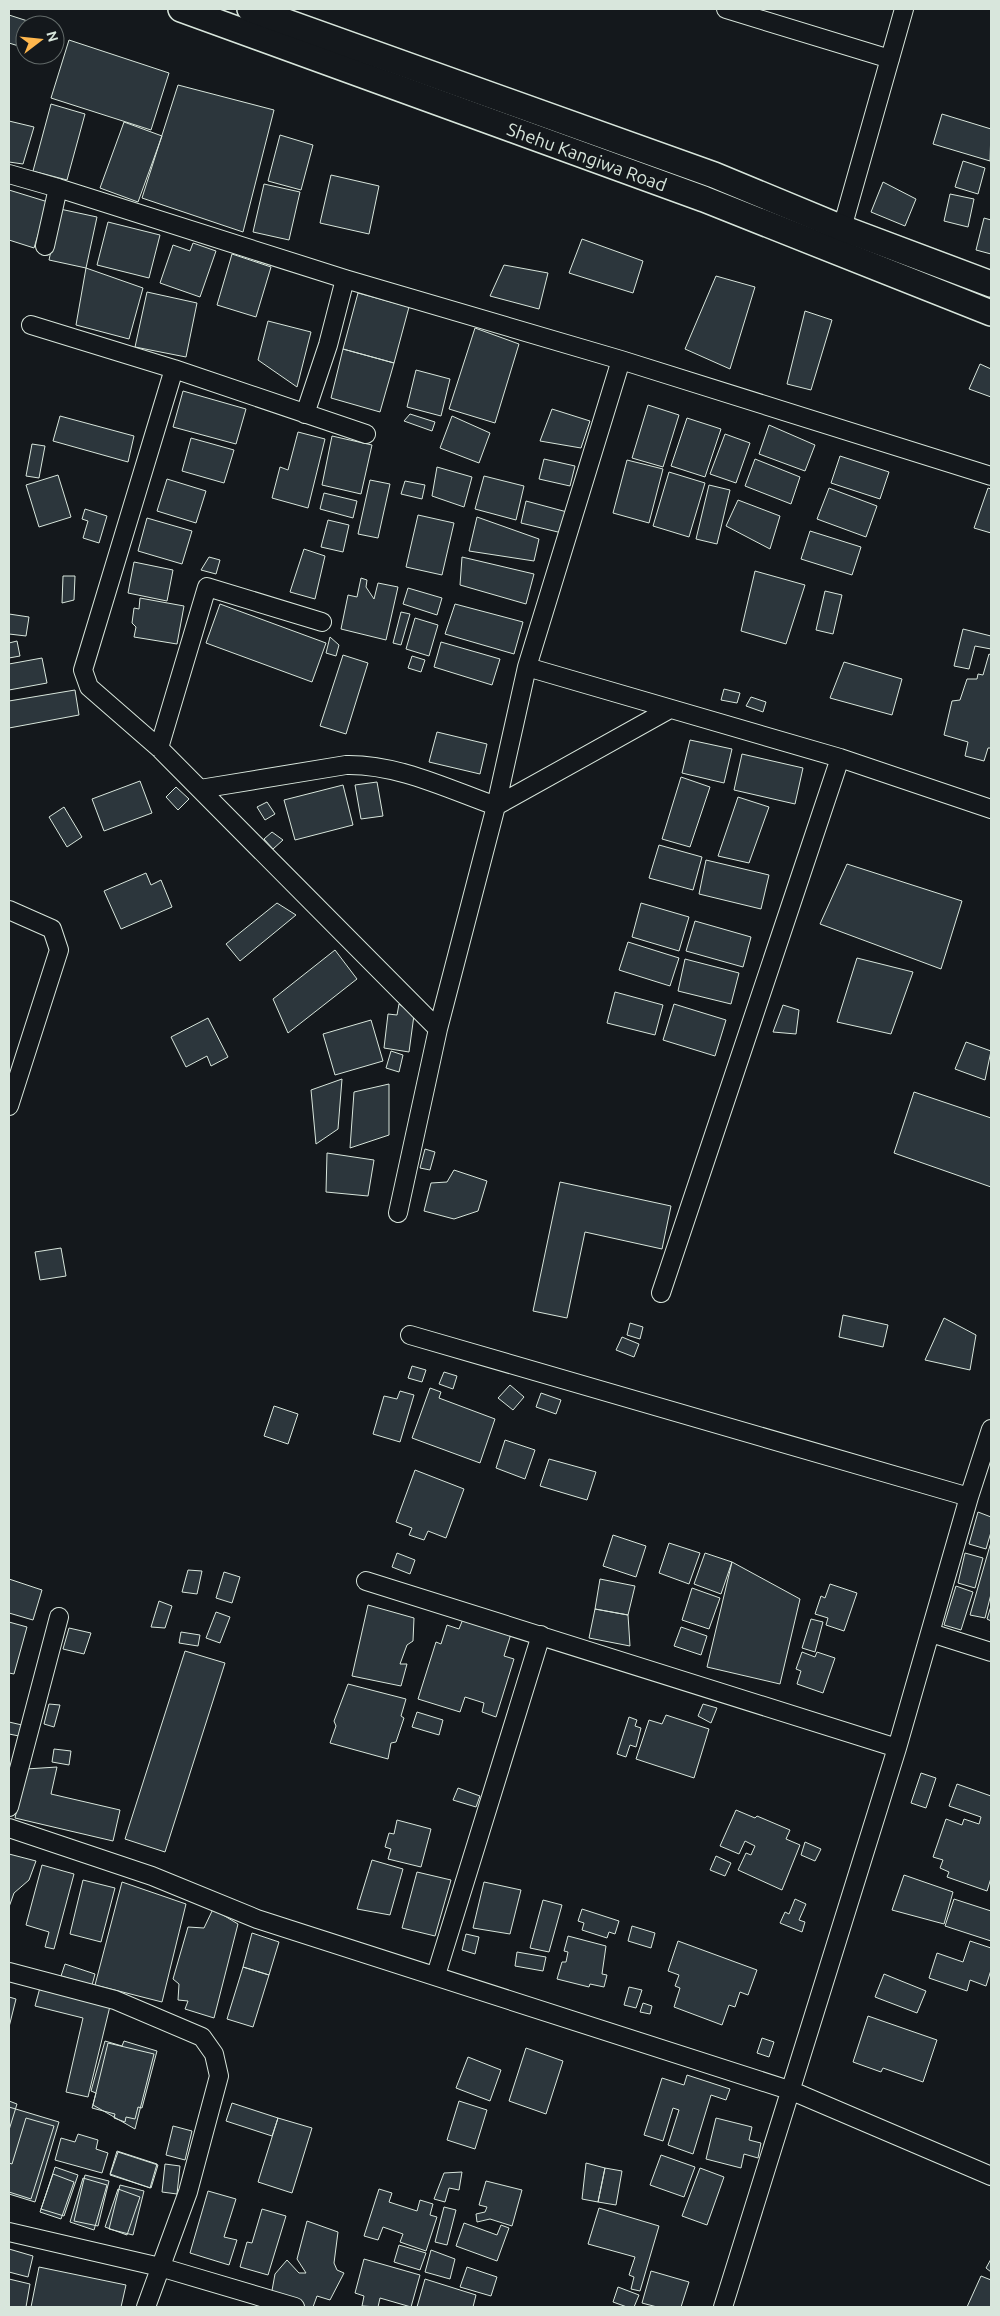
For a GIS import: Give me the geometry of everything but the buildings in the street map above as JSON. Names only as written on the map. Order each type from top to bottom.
[{"type":"main road","name":"Shehu Kangiwa Road","points":[[181,9],[704,199],[991,313]]},
{"type":"main road","name":"Shehu Kangiwa Road","points":[[250,9],[296,17],[714,175],[842,228],[991,284]]},
{"type":"main road","points":[[704,199],[714,175]]},
{"type":"street","points":[[726,9],[890,59]]},
{"type":"street","points":[[842,228],[904,9]]},
{"type":"street","points":[[9,174],[345,279],[621,360],[991,476]]},
{"type":"street","points":[[45,246],[58,188]]},
{"type":"street","points":[[305,414],[328,345],[345,279]]},
{"type":"street","points":[[31,325],[174,369],[366,434]]},
{"type":"street","points":[[398,1213],[438,1029],[496,806],[527,667],[621,360]]},
{"type":"street","points":[[174,369],[83,670],[89,687],[159,748],[438,1029]]},
{"type":"street","points":[[159,748],[207,587],[322,622]]},
{"type":"street","points":[[527,667],[840,758],[991,809]]},
{"type":"street","points":[[200,789],[346,765],[367,764],[391,769],[496,806],[670,709]]},
{"type":"street","points":[[661,1293],[840,758]]},
{"type":"street","points":[[9,910],[52,930],[59,950],[9,1106]]},
{"type":"street","points":[[410,1335],[969,1497]]},
{"type":"street","points":[[723,2307],[792,2091],[897,1748],[969,1497],[991,1429]]},
{"type":"street","points":[[366,1581],[897,1748]]},
{"type":"street","points":[[9,1807],[59,1617]]},
{"type":"street","points":[[931,1633],[991,1652]]},
{"type":"street","points":[[436,1976],[541,1635]]},
{"type":"street","points":[[9,1828],[152,1876],[257,1920],[792,2091],[991,2176]]},
{"type":"street","points":[[9,1972],[97,1994],[124,2003],[202,2037],[214,2054],[219,2076],[188,2192],[146,2307]]},
{"type":"street","points":[[9,2232],[160,2267],[295,2307]]}]
